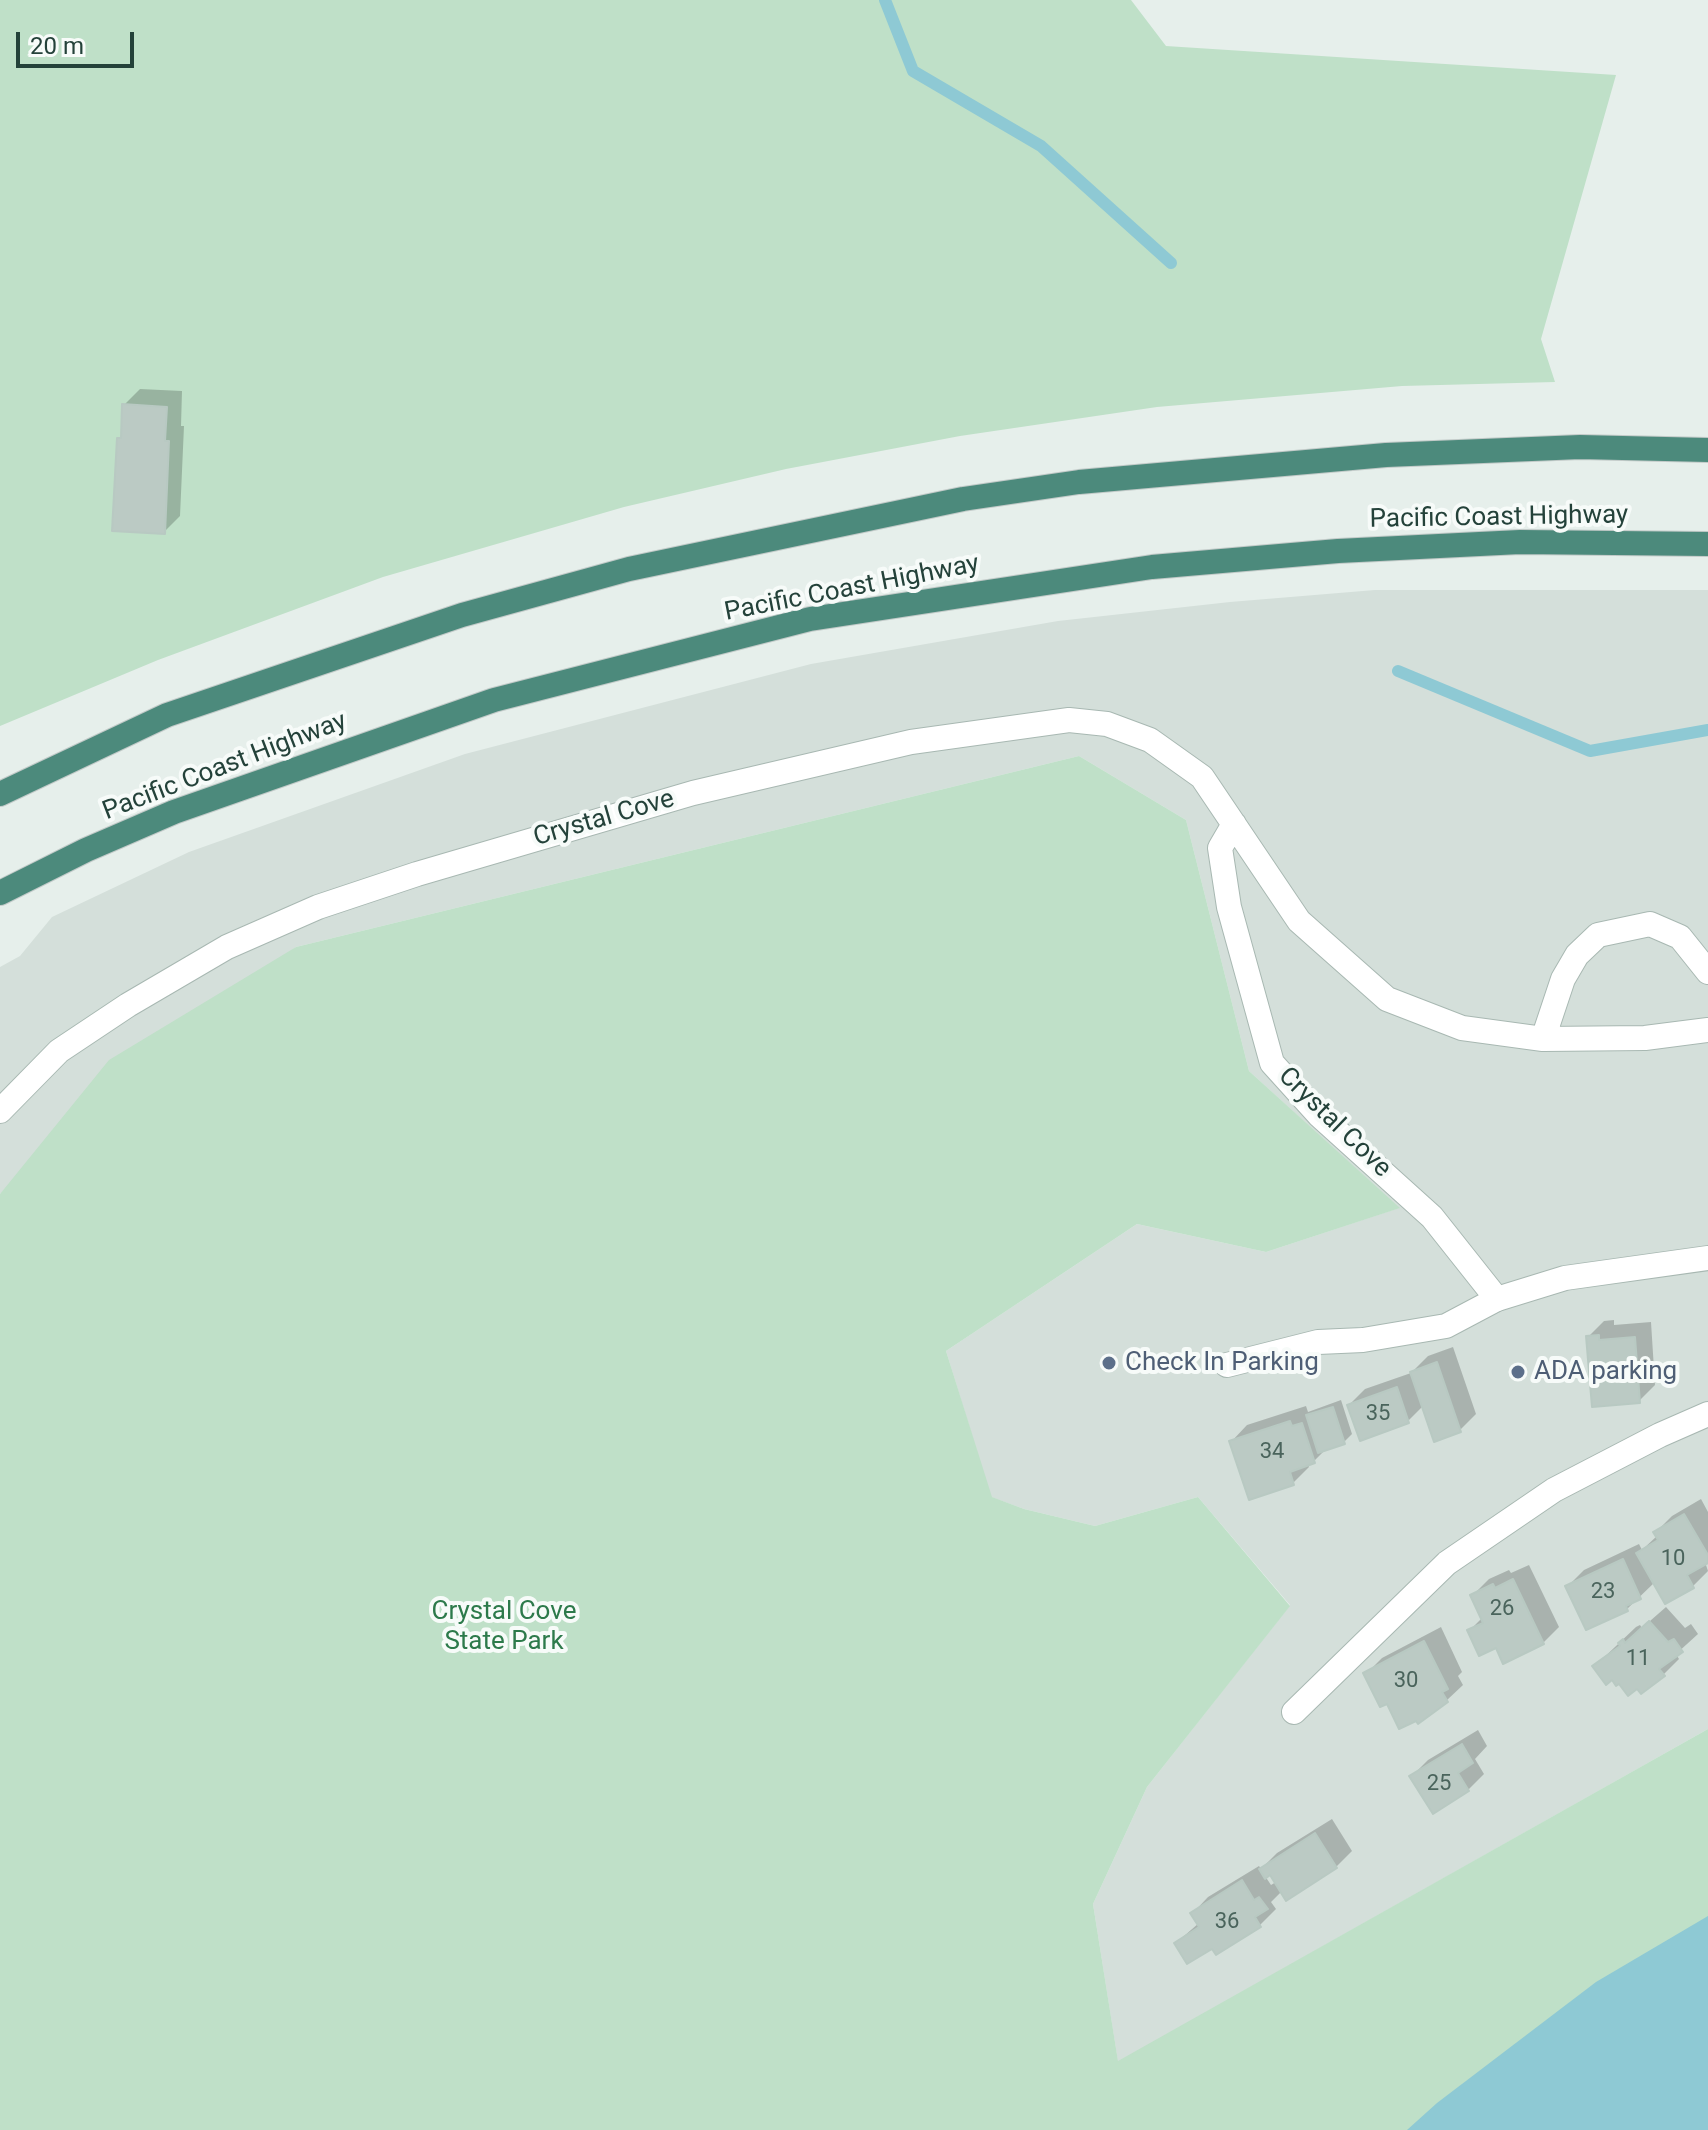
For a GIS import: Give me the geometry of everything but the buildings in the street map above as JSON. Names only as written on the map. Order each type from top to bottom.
[{"type":"highway","points":[[0,794],[167,715],[462,615],[629,569],[963,499],[1079,482],[1386,455],[1580,447],[1708,450]]},
{"type":"highway","name":"Pacific Coast Highway","points":[[0,893],[86,850],[174,812],[494,700],[810,619],[1152,567],[1338,551],[1520,542],[1708,544]]},
{"type":"street","name":"Crystal Cove","points":[[0,1111],[59,1051],[128,1005],[227,947],[318,907],[417,874],[693,793],[895,746],[1069,720],[1107,724],[1150,740],[1202,777],[1299,921],[1387,999],[1462,1028],[1543,1039],[1645,1038],[1708,1030]]},
{"type":"street","name":"Crystal Cove","points":[[1234,824],[1220,848],[1224,878],[1229,907],[1272,1063],[1319,1115],[1432,1217],[1497,1299]]},
{"type":"street","points":[[1543,1039],[1563,979],[1577,955],[1598,935],[1650,924],[1680,937],[1708,972]]},
{"type":"street","points":[[1227,1365],[1318,1342],[1363,1340],[1446,1326],[1497,1299],[1565,1278],[1706,1264]]},
{"type":"street","points":[[1294,1712],[1447,1563],[1554,1490],[1660,1435],[1708,1414]]},
{"type":"shaded area","points":[[1375,590],[1708,590],[1708,1729],[1118,2062],[1093,1904],[1147,1787],[1290,1605],[1198,1497],[1095,1526],[1024,1509],[991,1497],[946,1351],[1137,1224],[1266,1252],[1399,1208],[1249,1071],[1186,820],[1079,756],[296,947],[0,1194],[0,967],[20,956],[52,917],[189,852],[465,754],[811,664],[1058,621]]},
{"type":"green space","points":[[0,0],[1131,0],[1166,46],[1616,75],[1541,339],[1555,382],[1402,386],[1157,407],[960,436],[786,469],[624,507],[383,577],[158,660],[0,726]]},
{"type":"green space","name":"Crystal Cove State Park","points":[[1079,756],[1186,820],[1249,1071],[1400,1208],[1266,1252],[1137,1224],[946,1351],[992,1497],[1024,1509],[1095,1526],[1198,1497],[1290,1606],[1147,1787],[1093,1904],[1118,2061],[1708,1729],[1708,2130],[0,2130],[0,1194],[109,1060],[296,947]]},
{"type":"water","points":[[1708,1916],[1708,2130],[1407,2130],[1437,2103],[1596,1982]]},
{"type":"waterway","points":[[885,0],[913,71],[1041,146],[1171,263]]},
{"type":"waterway","points":[[1398,671],[1590,751],[1708,730]]},
{"type":"place","name":"Check In Parking","points":[[1109,1363]]},
{"type":"place","name":"ADA parking","points":[[1518,1372]]}]
